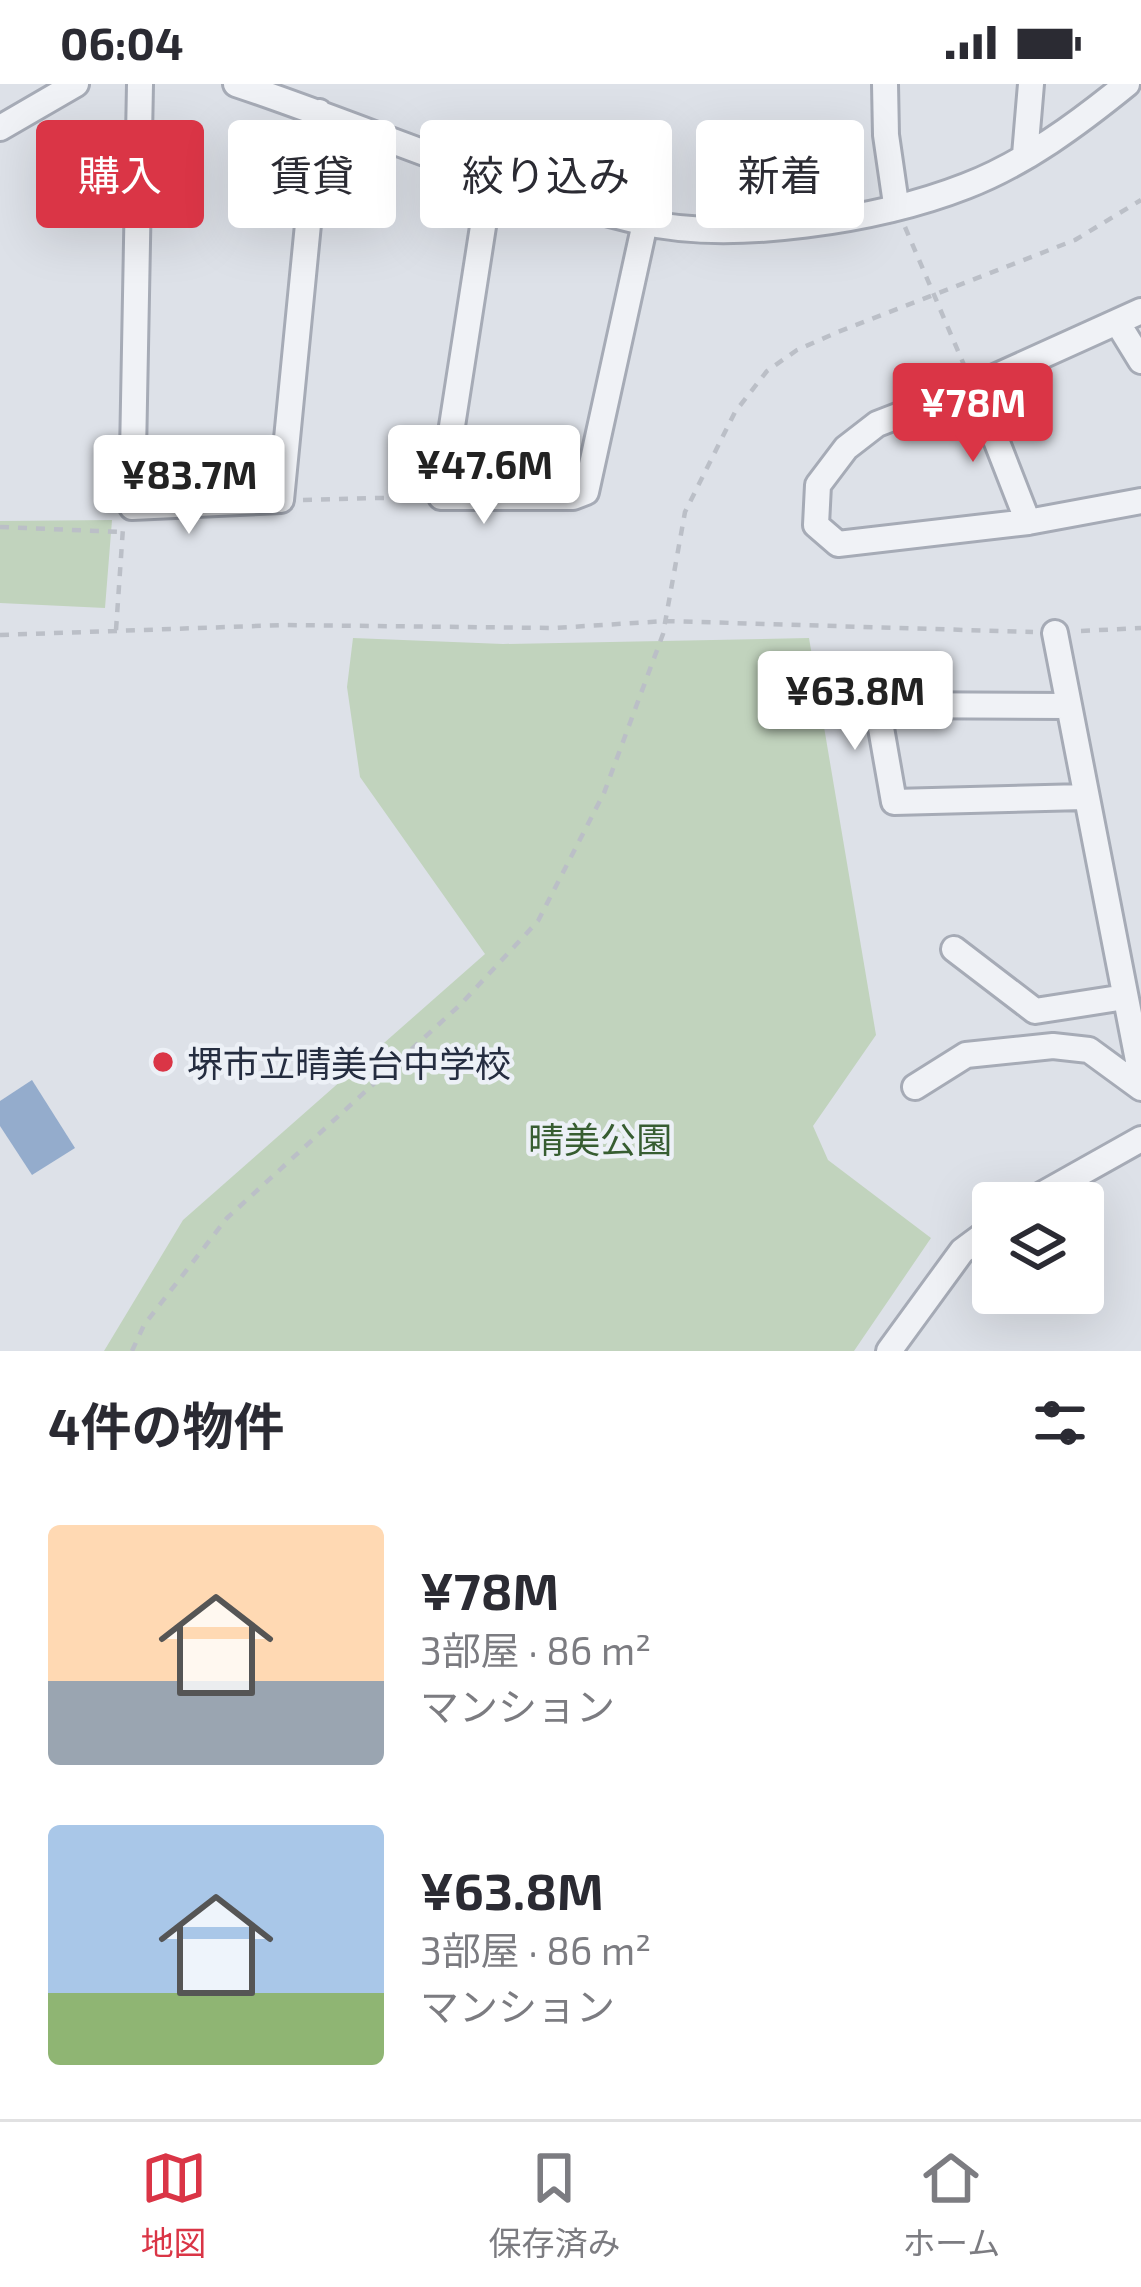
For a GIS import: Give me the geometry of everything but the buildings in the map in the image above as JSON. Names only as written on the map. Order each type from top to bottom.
[{"type":"street","points":[[0,95],[8,122],[76,84]]},
{"type":"street","points":[[140,84],[132,507],[280,500],[319,112]]},
{"type":"street","points":[[236,84],[420,150]]},
{"type":"street","points":[[885,84],[886,135],[896,204]]},
{"type":"street","points":[[1025,155],[1031,84]]},
{"type":"street","points":[[672,225],[758,231],[824,223],[965,186],[1025,155],[1127,84]]},
{"type":"street","points":[[483,228],[441,497],[586,492],[644,228]]},
{"type":"street","points":[[1141,311],[975,386],[877,424],[846,448],[818,485],[816,525],[838,544],[1028,522],[1141,501]]},
{"type":"street","points":[[1117,322],[1141,361]]},
{"type":"street","points":[[975,386],[1028,522]]},
{"type":"street","points":[[1055,633],[1141,1076]]},
{"type":"street","points":[[1068,706],[877,705],[894,802],[1084,797]]},
{"type":"street","points":[[954,950],[1035,1011],[1125,998]]},
{"type":"street","points":[[915,1087],[966,1054],[1053,1046],[1089,1050],[1141,1088]]},
{"type":"street","points":[[1064,1182],[1141,1139]]},
{"type":"street","points":[[889,1351],[972,1244]]},
{"type":"path","points":[[132,1351],[144,1325],[227,1219],[475,990],[538,921],[604,794],[667,621],[685,512],[735,412],[767,371],[797,350],[838,332],[933,299],[1075,240],[1141,200]]},
{"type":"path","points":[[896,204],[933,299],[975,386]]},
{"type":"path","points":[[280,500],[441,497]]},
{"type":"path","points":[[116,633],[124,518],[132,507]]},
{"type":"path","points":[[0,527],[123,532]]},
{"type":"path","points":[[0,635],[285,625],[554,628],[667,621],[1055,633],[1141,628]]},
{"type":"green space","points":[[112,520],[105,608],[0,603],[0,521]]},
{"type":"green space","name":"晴美公園","points":[[353,638],[503,644],[809,638],[876,1035],[813,1126],[828,1160],[931,1238],[854,1351],[104,1351],[183,1220],[485,954],[360,777],[347,687]]},
{"type":"water","points":[[32,1080],[75,1148],[32,1175],[0,1126],[0,1101]]},
{"type":"place","name":"堺市立晴美台中学校","points":[[163,1062]]}]
